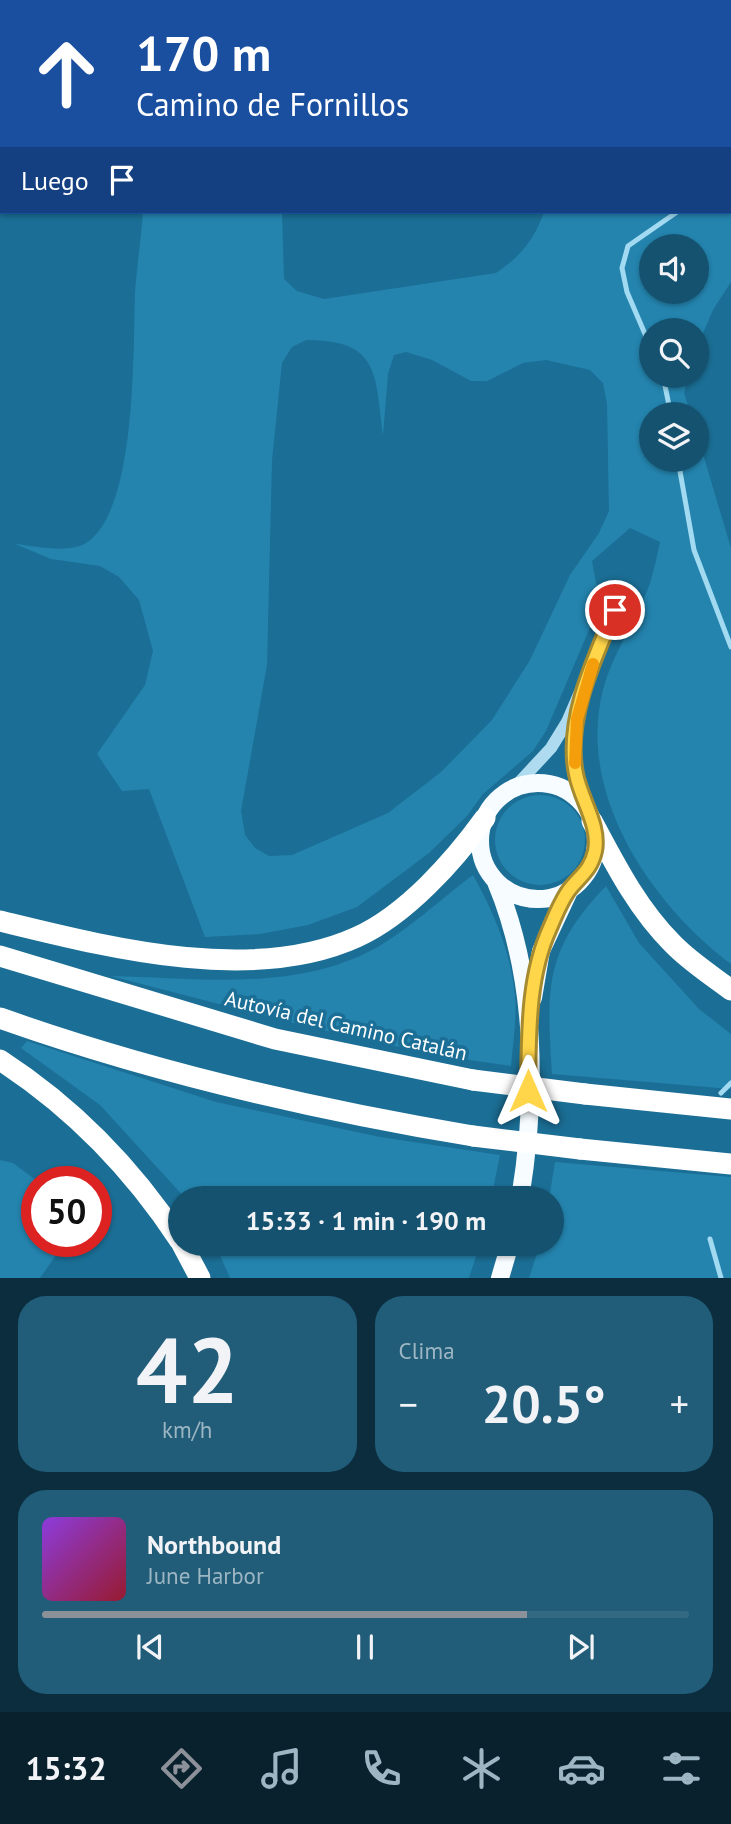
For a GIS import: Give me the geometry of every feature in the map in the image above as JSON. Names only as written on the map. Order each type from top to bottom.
[{"type":"highway","points":[[589,815],[625,883],[656,926],[673,944],[731,990]]},
{"type":"highway","points":[[0,921],[117,947],[195,957],[251,959],[328,948],[359,936],[430,884],[454,859],[485,818]]},
{"type":"highway","name":"Autovía del Camino Catalán","points":[[0,956],[275,1039],[473,1080],[731,1109]]},
{"type":"highway","points":[[0,1018],[151,1069],[370,1119],[473,1136],[731,1164]]},
{"type":"highway","points":[[0,1060],[50,1095],[86,1126],[127,1168],[168,1225]]},
{"type":"highway","points":[[188,1256],[200,1278]]},
{"type":"main road","points":[[521,1186],[528,1112],[529,1024],[519,945],[495,879],[481,852],[485,818],[492,806],[513,789],[540,783],[566,791],[589,815],[595,849],[591,864],[570,889],[541,951],[529,1024]]},
{"type":"main road","points":[[495,879],[517,895],[530,898],[557,896],[570,889]]},
{"type":"main road","points":[[500,1278],[506,1256]]},
{"type":"street","points":[[513,789],[551,748],[566,722],[615,610]]},
{"type":"street","points":[[589,815],[576,773],[574,746],[577,719],[595,657]]},
{"type":"shaded area","points":[[143,214],[282,214],[284,279],[297,291],[324,299],[496,273],[526,247],[543,214],[731,214],[731,282],[709,319],[639,318],[639,388],[685,388],[687,402],[639,402],[639,472],[708,472],[731,548],[731,964],[702,940],[674,911],[649,879],[627,844],[611,807],[600,768],[598,729],[603,690],[613,662],[650,583],[660,542],[630,528],[592,561],[600,604],[546,731],[533,751],[482,795],[467,816],[429,853],[357,907],[308,925],[260,934],[205,937],[149,789],[122,791],[97,754],[145,685],[153,651],[139,600],[119,577],[100,566],[51,559],[15,544],[53,549],[82,545],[89,541],[105,522],[116,495],[129,424],[135,292]],"holes":[[[306,340],[348,346],[361,354],[375,378],[383,435],[388,374],[394,355],[406,352],[432,360],[471,381],[487,381],[523,363],[546,360],[590,370],[603,383],[607,404],[609,511],[599,533],[570,575],[530,660],[492,720],[441,772],[388,813],[292,855],[269,856],[255,848],[245,835],[241,811],[267,665],[272,460],[282,363],[292,347]]]},
{"type":"shaded area","points":[[540,795],[557,798],[572,808],[582,823],[585,840],[582,857],[572,872],[557,882],[540,885],[523,882],[508,872],[498,857],[495,840],[498,823],[508,808],[523,798]]},
{"type":"shaded area","points":[[473,875],[488,904],[510,964],[516,1013],[511,1066],[360,1039],[111,976],[211,980],[279,977],[311,972],[343,963],[386,942]]},
{"type":"shaded area","points":[[606,886],[639,943],[699,1009],[731,1034],[731,1089],[552,1074],[550,995],[560,952],[585,909]]},
{"type":"shaded area","points":[[27,1041],[216,1102],[380,1137],[500,1155],[494,1186],[174,1186],[100,1105],[21,1048]]},
{"type":"shaded area","points":[[0,1160],[13,1163],[21,1169],[21,1257],[55,1257],[40,1278],[0,1278]]},
{"type":"shaded area","points":[[555,1162],[731,1177],[731,1278],[529,1278],[536,1256],[564,1256],[564,1186],[551,1186]]},
{"type":"shaded area","points":[[220,1256],[476,1256],[469,1278],[230,1278]]},
{"type":"waterway","points":[[639,320],[627,292],[622,268],[628,246],[674,214]]},
{"type":"waterway","points":[[665,388],[668,402]]},
{"type":"waterway","points":[[680,472],[694,550],[731,647]]},
{"type":"waterway","points":[[721,1093],[731,1083]]},
{"type":"waterway","points":[[710,1239],[721,1278]]},
{"type":"slow traffic","points":[[575,763],[577,719],[593,664]]},
{"type":"route","points":[[528,1091],[529,1024],[541,951],[570,889],[582,878],[591,864],[595,849],[592,821],[576,773],[574,746],[577,719],[595,657],[615,610]]}]
